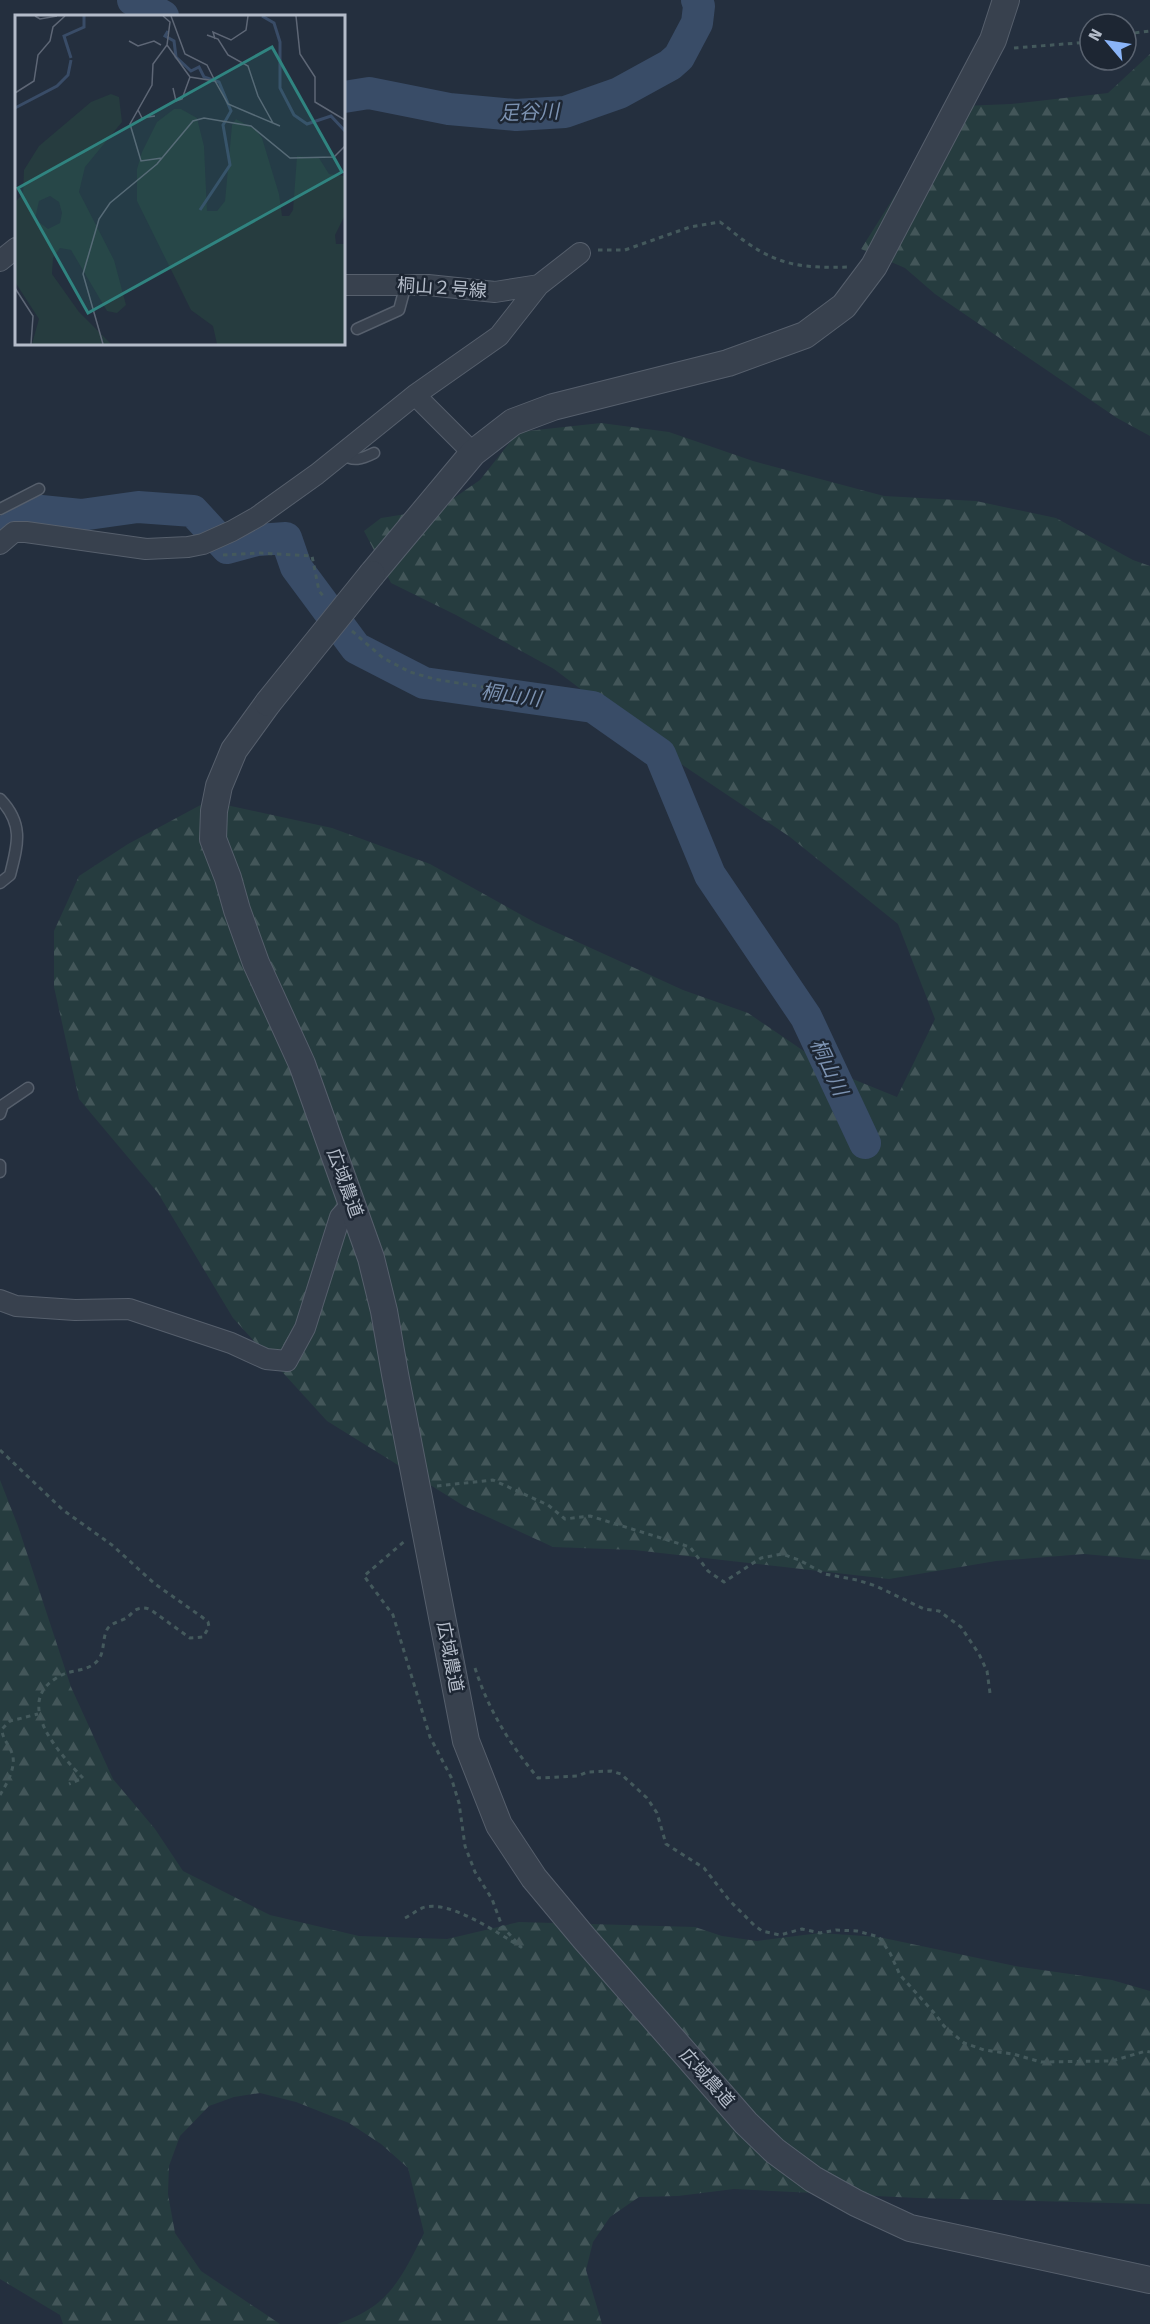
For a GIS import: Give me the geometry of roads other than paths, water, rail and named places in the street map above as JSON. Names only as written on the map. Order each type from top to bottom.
[{"type":"street","name":"広域農道","points":[[1005,5],[993,40],[874,266],[844,306],[805,335],[728,363],[553,407],[513,422],[473,453],[268,703],[234,750],[219,786],[214,811],[213,839],[256,963],[302,1064],[371,1258],[384,1311],[466,1741],[499,1826],[534,1878],[577,1930],[746,2123],[776,2151],[813,2179],[856,2203],[910,2228],[1150,2280]]},
{"type":"street","points":[[0,261],[15,249]]},
{"type":"street","points":[[5,532],[39,532],[71,540],[146,549],[203,544],[257,517],[342,454],[415,395],[499,336],[539,285],[580,253]]},
{"type":"street","name":"桐山２号線","points":[[345,285],[406,284],[495,292],[539,285]]},
{"type":"street","points":[[415,395],[473,453]]},
{"type":"street","points":[[0,1300],[16,1306],[129,1309],[231,1343],[266,1359],[287,1361],[304,1328],[340,1217],[352,1203]]},
{"type":"lane","points":[[357,329],[399,310],[406,284]]},
{"type":"lane","points":[[342,454],[349,459],[361,459],[374,453]]},
{"type":"lane","points":[[0,509],[39,489]]},
{"type":"lane","points":[[0,799],[14,815],[18,834],[10,875],[0,883]]},
{"type":"lane","points":[[0,1114],[3,1106],[28,1088]]},
{"type":"lane","points":[[0,1165],[0,1172]]},
{"type":"waterway","name":"足谷川","points":[[133,0],[161,15]]},
{"type":"waterway","name":"足谷川","points":[[345,97],[369,93],[449,109],[516,115],[565,112],[619,93],[670,65],[679,57],[697,23],[699,6],[697,0]]},
{"type":"waterway","name":"桐山川","points":[[0,534],[41,511],[81,515],[138,507],[193,511],[227,548],[257,540],[286,538],[296,567],[356,648],[424,683],[593,707],[660,754],[710,875],[806,1017],[865,1143]]}]
